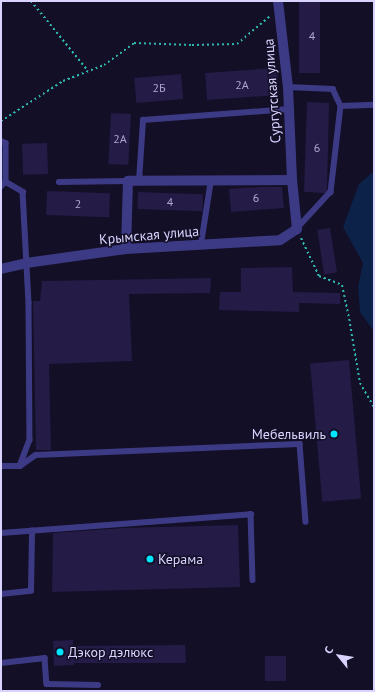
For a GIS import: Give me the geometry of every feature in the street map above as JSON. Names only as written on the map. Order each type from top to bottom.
[{"type":"street","name":"Сургутская улица","points":[[279,5],[288,87],[292,180],[297,229]]},
{"type":"street","points":[[126,249],[128,181],[292,180]]},
{"type":"street","name":"Крымская улица","points":[[1,269],[26,263],[126,249],[280,240],[297,229]]},
{"type":"lane","points":[[288,87],[333,89],[341,106],[331,192],[297,229]]},
{"type":"lane","points":[[341,106],[374,105]]},
{"type":"lane","points":[[139,181],[143,120],[289,109]]},
{"type":"lane","points":[[1,141],[6,144],[6,182],[1,187]]},
{"type":"lane","points":[[201,244],[211,180]]},
{"type":"lane","points":[[59,182],[128,181]]},
{"type":"lane","points":[[6,182],[23,192],[29,303],[30,440],[20,466]]},
{"type":"lane","points":[[1,466],[20,466],[36,455],[300,444],[306,522]]},
{"type":"lane","points":[[1,533],[251,514],[253,580]]},
{"type":"lane","points":[[1,594],[32,592],[32,531]]},
{"type":"lane","points":[[1,663],[45,658],[47,684],[98,685]]},
{"type":"path","points":[[31,1],[88,71]]},
{"type":"path","points":[[1,121],[63,81],[104,65],[134,43],[192,45],[237,44],[279,5]]},
{"type":"path","points":[[297,229],[318,276],[342,285],[360,383],[374,407]]},
{"type":"water","points":[[374,171],[374,339],[373,330],[360,312],[358,287],[363,263],[343,227],[359,184]]},
{"type":"building","points":[[299,1],[320,1],[320,73],[299,73]]},
{"type":"building","points":[[277,68],[279,95],[207,100],[205,73]]},
{"type":"building","points":[[181,74],[183,99],[136,103],[134,78]]},
{"type":"building","points":[[307,102],[329,103],[327,191],[325,193],[304,192]]},
{"type":"building","points":[[111,113],[131,114],[128,165],[108,164]]},
{"type":"building","points":[[47,143],[48,174],[23,175],[22,144]]},
{"type":"building","points":[[282,187],[284,208],[231,212],[229,189]]},
{"type":"building","points":[[47,191],[110,193],[109,217],[46,215]]},
{"type":"building","points":[[138,192],[203,194],[202,211],[137,209]]},
{"type":"building","points":[[330,228],[337,272],[324,274],[317,230]]},
{"type":"building","points":[[292,267],[293,292],[340,293],[340,304],[299,303],[299,312],[219,310],[220,292],[241,292],[241,268]]},
{"type":"building","points":[[211,278],[210,293],[129,294],[132,361],[49,364],[51,450],[36,450],[33,301],[40,301],[42,281]]},
{"type":"building","points":[[349,360],[361,498],[322,502],[310,363]]},
{"type":"building","points":[[238,525],[240,587],[52,592],[53,533],[123,528]]},
{"type":"building","points":[[73,640],[73,646],[185,645],[186,663],[74,663],[74,665],[54,666],[53,641]]},
{"type":"building","points":[[265,656],[286,656],[286,681],[265,681]]},
{"type":"place","name":"Мебельвиль","points":[[334,434]]},
{"type":"place","name":"Керама","points":[[150,559]]},
{"type":"place","name":"Дэкор дэлюкс","points":[[60,652]]}]
